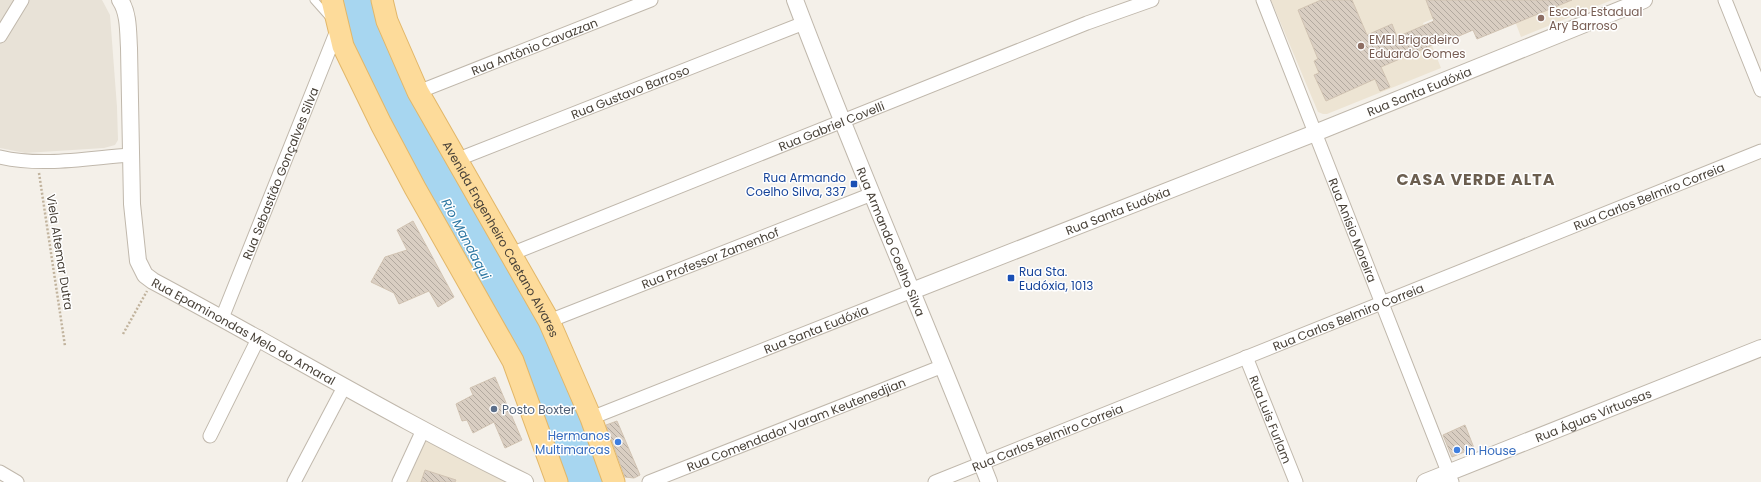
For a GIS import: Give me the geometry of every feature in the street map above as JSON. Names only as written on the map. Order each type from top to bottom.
[{"type":"main road","points":[[332,0],[338,27],[349,61],[414,188],[513,361],[556,482]]},
{"type":"main road","name":"Avenida Engenheiro Caetano Alvares","points":[[382,0],[387,21],[418,92],[548,321],[591,418],[614,482]]},
{"type":"street","points":[[0,36],[22,0]]},
{"type":"street","name":"Rua Antônio Cavazzan","points":[[418,92],[651,0]]},
{"type":"street","name":"Rua Armando Coelho Silva","points":[[795,0],[989,482]]},
{"type":"street","name":"Rua Gabriel Covelli","points":[[511,254],[1086,23],[1152,0]]},
{"type":"street","name":"Rua Anísio Moreira","points":[[1263,0],[1451,477]]},
{"type":"street","name":"Rua Santa Eudóxia","points":[[591,418],[1315,133],[1644,0]]},
{"type":"street","points":[[1726,0],[1761,90]]},
{"type":"street","name":"Rua Epaminondas Melo do Amaral","points":[[125,2],[129,48],[132,204],[138,261],[145,275],[259,337],[344,387],[423,430],[525,482]]},
{"type":"street","name":"Rua Gustavo Barroso","points":[[456,160],[804,23]]},
{"type":"street","name":"Rua Sebastião Gonçalves Silva","points":[[222,318],[338,27]]},
{"type":"street","name":"Rua Carlos Belmiro Correia","points":[[935,482],[1761,151]]},
{"type":"street","points":[[0,157],[12,160],[38,161],[130,155]]},
{"type":"street","name":"Rua Professor Zamenhof","points":[[548,321],[872,194]]},
{"type":"street","points":[[210,436],[259,337]]},
{"type":"street","name":"Rua Águas Virtuosas","points":[[1425,482],[1451,477],[1761,348]]},
{"type":"street","name":"Rua Luis Furlam","points":[[1246,357],[1296,482]]},
{"type":"street","name":"Rua Comendador Varam Keutenedjian","points":[[648,482],[943,366]]},
{"type":"street","points":[[294,482],[344,387]]},
{"type":"street","points":[[399,482],[423,430]]},
{"type":"street","points":[[0,472],[17,482]]},
{"type":"lane","points":[[314,0],[338,27]]},
{"type":"path","name":"Viela Altemar Dutra","points":[[38,161],[47,232],[65,346]]},
{"type":"path","points":[[123,334],[153,280]]},
{"type":"shaded area","points":[[0,0],[102,0],[110,15],[117,107],[118,140],[115,145],[104,148],[25,153],[0,148]]},
{"type":"shaded area","name":"EMEI Brigadeiro Eduardo Gomes","points":[[1271,0],[1479,0],[1423,23],[1441,68],[1327,114],[1323,114],[1318,112]]},
{"type":"shaded area","name":"Escola Estadual Ary Barroso","points":[[1507,0],[1612,0],[1521,37]]},
{"type":"shaded area","points":[[426,439],[508,482],[407,482]]},
{"type":"water","name":"Rio Mandaqui","points":[[336,0],[373,0],[382,34],[402,81],[538,321],[591,445],[604,482],[567,482],[368,90]]},
{"type":"building","points":[[1321,0],[1352,0],[1367,35],[1392,24],[1397,37],[1434,21],[1426,0],[1572,0],[1477,39],[1473,30],[1438,45],[1437,43],[1381,67],[1390,87],[1380,91],[1375,79],[1326,101],[1314,75],[1319,73],[1314,61],[1318,59],[1298,10]]},
{"type":"building","points":[[413,221],[454,297],[438,307],[429,291],[399,304],[394,293],[371,282],[385,257],[407,250],[397,230]]},
{"type":"building","name":"Posto Boxter","points":[[495,377],[522,440],[505,448],[494,422],[473,433],[467,420],[462,421],[456,404],[473,395],[470,388]]},
{"type":"building","name":"Hermanos Multimarcas","points":[[617,421],[640,475],[634,478],[625,477],[606,425]]},
{"type":"building","points":[[1465,425],[1474,448],[1452,457],[1443,435]]},
{"type":"building","points":[[425,470],[456,480],[455,482],[421,482]]},
{"type":"place","name":"Escola Estadual Ary Barroso","points":[[1541,18]]},
{"type":"place","name":"EMEI Brigadeiro Eduardo Gomes","points":[[1361,46]]},
{"type":"place","name":"Rua Armando Coelho Silva, 337","points":[[854,184]]},
{"type":"place","name":"Rua Sta. Eudóxia, 1013","points":[[1011,278]]},
{"type":"place","name":"Posto Boxter","points":[[494,409]]},
{"type":"place","name":"Hermanos Multimarcas","points":[[618,442]]},
{"type":"place","name":"In House","points":[[1457,450]]},
{"type":"district","name":"CASA VERDE ALTA","points":[[1476,179]]}]
